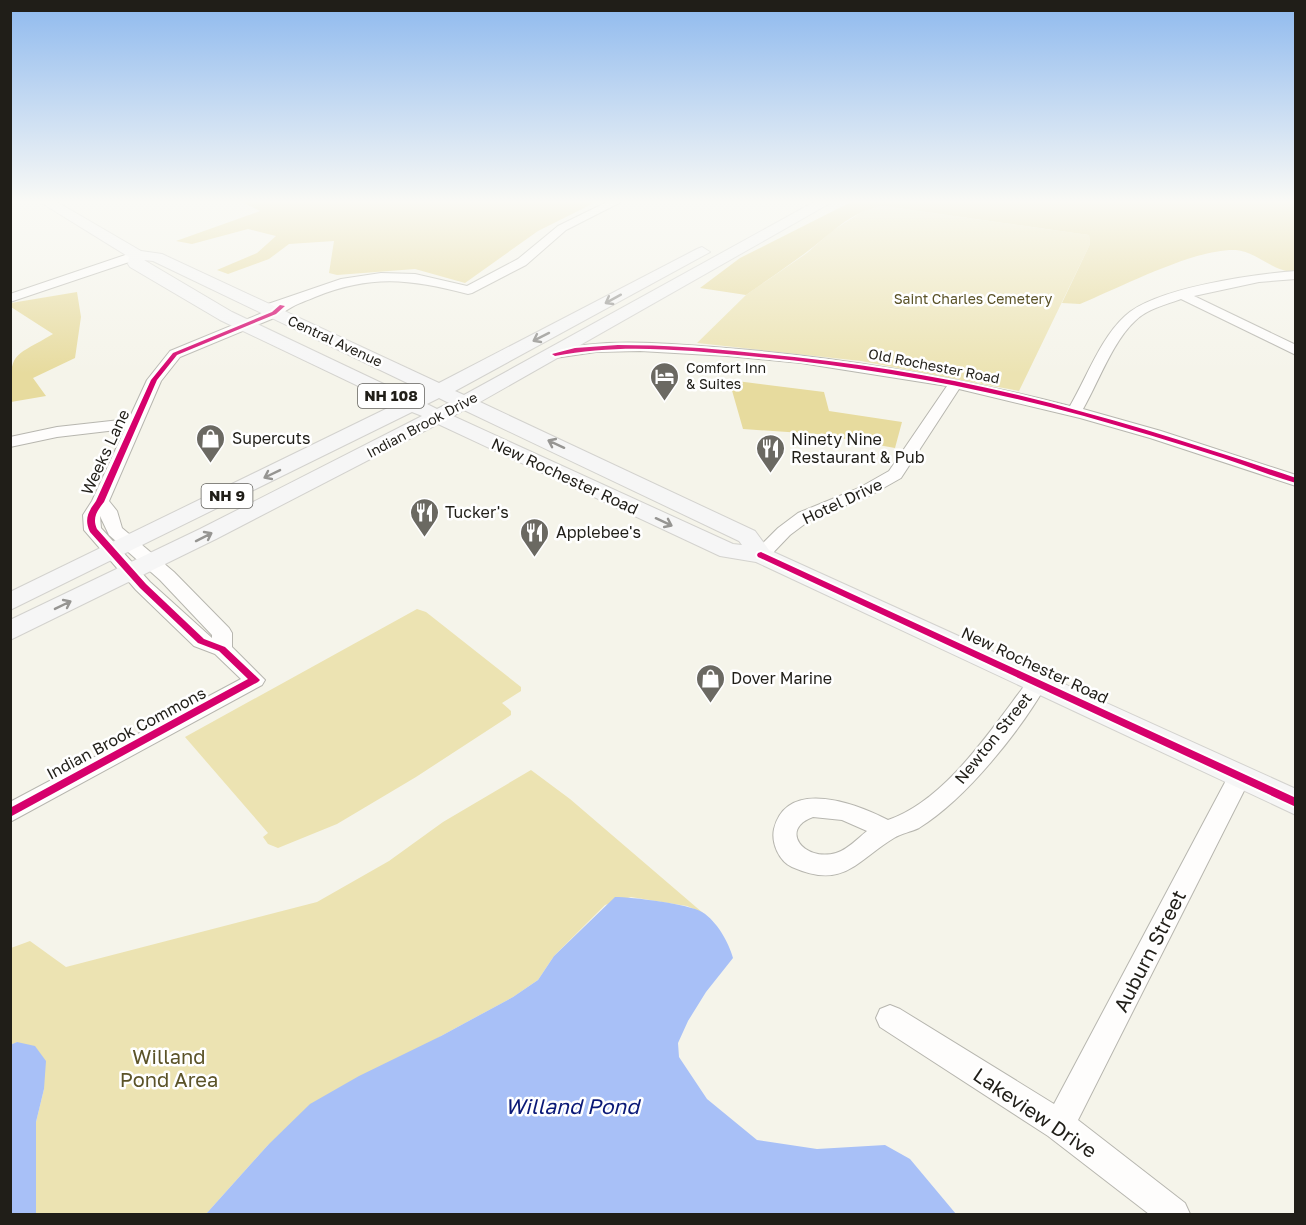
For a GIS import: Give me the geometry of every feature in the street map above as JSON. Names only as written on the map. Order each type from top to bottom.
[{"type":"main road","name":"Central Avenue","points":[[137,259],[136,264],[240,322],[437,418]]},
{"type":"main road","name":"Central Avenue","points":[[161,259],[274,309],[466,402]]},
{"type":"main road","name":"Indian Brook Drive","points":[[10,602],[441,390],[687,259]]},
{"type":"main road","name":"Indian Brook Drive","points":[[10,631],[437,418],[723,259]]},
{"type":"main road","points":[[396,369],[440,369],[500,358]]},
{"type":"main road","name":"NH 9","points":[[346,374],[361,393],[366,404],[364,416],[348,436]]},
{"type":"main road","points":[[510,379],[502,398],[509,412],[523,428]]},
{"type":"main road","name":"New Rochester Road","points":[[466,402],[747,536],[761,555]]},
{"type":"main road","name":"New Rochester Road","points":[[437,418],[728,551],[761,555],[1296,803]]},
{"type":"main road","points":[[357,459],[421,439],[476,435]]},
{"type":"street","points":[[10,298],[125,259]]},
{"type":"street","name":"Weeks Lane","points":[[255,680],[222,649],[201,641],[141,567],[120,547],[91,525],[91,513],[100,502],[154,380],[181,350],[240,322],[340,284],[380,276],[424,278],[468,290],[525,259]]},
{"type":"street","points":[[1075,410],[1130,319],[1146,306],[1263,277],[1296,275]]},
{"type":"street","points":[[1184,296],[1296,351]]},
{"type":"street","points":[[606,325],[601,333],[608,342],[674,348]]},
{"type":"street","name":"Old Rochester Road","points":[[555,354],[583,348],[674,348],[845,363],[956,383],[1075,410],[1195,446],[1296,481]]},
{"type":"street","name":"Hotel Drive","points":[[761,555],[785,530],[809,514],[881,484],[895,474],[956,383]]},
{"type":"street","points":[[10,442],[57,432],[135,423]]},
{"type":"street","name":"Indian Brook Commons","points":[[10,813],[255,680]]},
{"type":"street","name":"Newton Street","points":[[887,830],[911,821],[938,801],[976,764],[1038,682]]},
{"type":"street","name":"Auburn Street","points":[[1059,1125],[1239,777]]},
{"type":"street","name":"Lakeview Drive","points":[[890,1018],[1059,1125],[1174,1215]]},
{"type":"green space","name":"Saint Charles Cemetery","points":[[798,259],[1083,259],[1019,391],[861,361],[697,343],[746,295]]},
{"type":"green space","points":[[417,609],[426,612],[521,687],[521,691],[502,703],[511,711],[511,715],[416,777],[337,824],[278,848],[268,844],[263,837],[268,833],[185,737]]},
{"type":"green space","name":"Willand Pond Area","points":[[531,770],[570,799],[703,913],[687,906],[631,897],[605,905],[554,956],[538,980],[513,997],[441,1036],[268,1145],[206,1214],[36,1214],[36,1122],[44,1089],[17,1042],[11,1045],[11,948],[30,941],[66,967],[317,902],[389,861],[443,822]]},
{"type":"shaded area","points":[[242,259],[269,259],[228,274],[217,270]]},
{"type":"shaded area","points":[[331,259],[498,259],[465,283],[415,269],[337,275],[329,273]]},
{"type":"shaded area","points":[[738,259],[797,259],[746,295],[700,288]]},
{"type":"shaded area","points":[[1083,259],[1188,259],[1080,304],[1062,303]]},
{"type":"shaded area","points":[[1260,259],[1295,259],[1295,272],[1279,269]]},
{"type":"shaded area","points":[[77,292],[81,317],[75,358],[33,378],[46,396],[11,402],[11,373],[16,358],[53,334],[11,307],[11,303]]},
{"type":"shaded area","points":[[729,380],[824,392],[829,411],[902,422],[895,448],[817,434],[743,429]]},
{"type":"water","name":"Willand Pond","points":[[615,897],[685,906],[702,912],[713,921],[729,946],[733,958],[706,992],[688,1021],[678,1043],[679,1057],[707,1099],[757,1140],[817,1149],[885,1145],[910,1159],[956,1214],[206,1214],[268,1145],[310,1104],[359,1076],[441,1036],[513,997],[538,980],[554,956]]},
{"type":"water","points":[[17,1042],[35,1046],[46,1061],[44,1089],[36,1122],[36,1214],[11,1214],[10,1045]]},
{"type":"cycle path","points":[[10,813],[255,680],[222,649],[201,641],[143,586],[93,530],[90,519],[100,502],[154,380],[175,354],[274,313],[282,306]]},
{"type":"cycle path","points":[[555,354],[596,348],[662,347],[801,359],[945,381],[1086,414],[1296,481]]},
{"type":"cycle path","points":[[761,555],[1296,803]]},
{"type":"place","name":"Comfort Inn & Suites","points":[[665,402]]},
{"type":"place","name":"Supercuts","points":[[211,464]]},
{"type":"place","name":"Ninety Nine Restaurant & Pub","points":[[770,474]]},
{"type":"place","name":"Tucker's","points":[[424,538]]},
{"type":"place","name":"Applebee's","points":[[535,558]]},
{"type":"place","name":"Dover Marine","points":[[710,704]]}]
